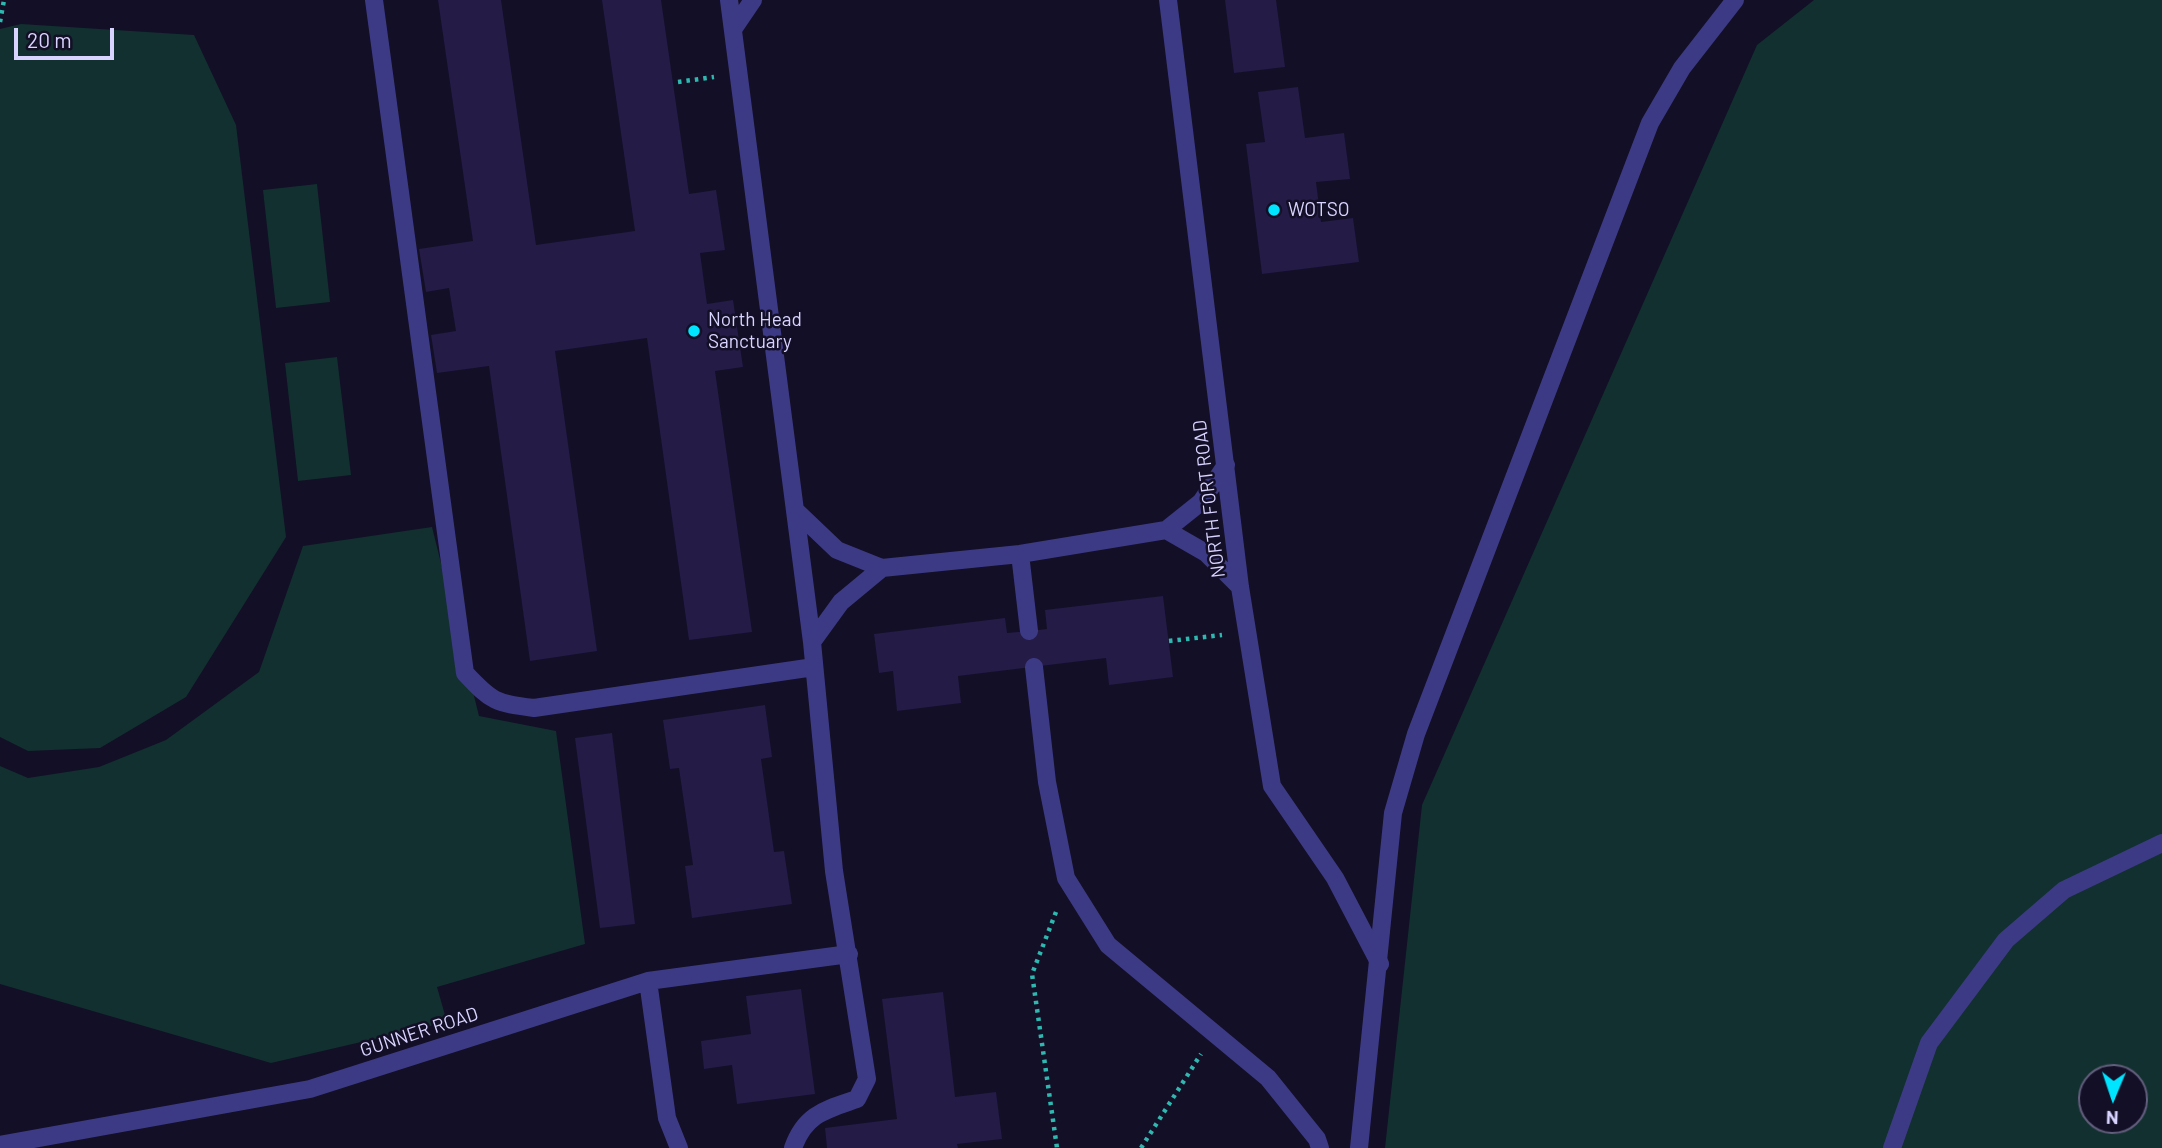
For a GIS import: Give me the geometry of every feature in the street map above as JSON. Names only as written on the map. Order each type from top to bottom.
[{"type":"street","points":[[374,0],[464,673],[485,695],[500,704],[534,708],[814,667]]},
{"type":"street","points":[[729,0],[812,642],[834,871],[867,1079],[857,1100],[824,1110],[800,1127],[793,1148]]},
{"type":"street","points":[[734,28],[753,0]]},
{"type":"street","name":"NORTH FORT ROAD","points":[[1168,0],[1240,587],[1272,786],[1335,878],[1380,964]]},
{"type":"street","points":[[1359,1148],[1380,964],[1383,895],[1393,813],[1416,734],[1650,123],[1682,68],[1735,0]]},
{"type":"street","points":[[795,510],[837,550],[883,568],[1020,554],[1166,530],[1201,502],[1226,465]]},
{"type":"street","points":[[1166,530],[1206,553],[1240,587]]},
{"type":"street","points":[[1020,554],[1029,631]]},
{"type":"street","points":[[812,642],[841,601],[883,568]]},
{"type":"street","points":[[1034,667],[1047,782],[1066,878],[1108,945],[1268,1078],[1317,1139],[1320,1148]]},
{"type":"street","points":[[1892,1148],[1929,1043],[2006,940],[2064,890],[2162,842]]},
{"type":"street","name":"GUNNER ROAD","points":[[0,1145],[310,1089],[648,981],[849,954]]},
{"type":"street","points":[[648,981],[667,1118],[679,1148]]},
{"type":"path","points":[[0,22],[4,0]]},
{"type":"path","points":[[678,82],[740,74]]},
{"type":"path","points":[[1169,641],[1208,636]]},
{"type":"path","points":[[1057,1148],[1032,974],[1056,914],[1066,878]]},
{"type":"path","points":[[1141,1148],[1214,1033]]},
{"type":"green space","points":[[1814,0],[2162,0],[2162,1148],[1385,1148],[1422,805],[1757,45]]},
{"type":"green space","points":[[21,24],[194,35],[236,125],[286,537],[186,697],[100,748],[28,751],[0,737],[0,29]]},
{"type":"green space","points":[[317,184],[330,302],[276,308],[263,190]]},
{"type":"green space","points":[[337,357],[351,475],[298,481],[285,363]]},
{"type":"green space","points":[[432,527],[479,716],[556,731],[585,944],[437,987],[447,1022],[271,1063],[0,984],[0,766],[28,778],[99,767],[166,740],[259,672],[303,546]]},
{"type":"building","points":[[438,0],[501,0],[536,245],[635,231],[602,0],[661,0],[689,194],[716,190],[725,250],[700,253],[707,304],[733,300],[743,367],[715,371],[752,632],[689,640],[647,338],[555,351],[597,651],[530,661],[489,366],[437,373],[431,335],[456,331],[449,288],[426,292],[419,249],[473,241]]},
{"type":"building","points":[[1225,0],[1276,0],[1285,67],[1234,73]]},
{"type":"building","points":[[1298,87],[1305,138],[1344,133],[1350,179],[1316,182],[1321,222],[1353,218],[1359,262],[1262,274],[1246,144],[1265,142],[1258,92]]},
{"type":"building","points":[[1163,596],[1173,677],[1109,685],[1106,658],[958,676],[961,703],[897,711],[893,671],[879,673],[874,634],[1005,618],[1007,633],[1047,629],[1045,610]]},
{"type":"building","points":[[765,705],[772,757],[761,759],[774,852],[784,851],[792,904],[692,918],[685,866],[693,865],[679,768],[670,769],[663,720]]},
{"type":"building","points":[[612,733],[635,924],[600,928],[575,738]]},
{"type":"building","points":[[801,989],[815,1094],[737,1104],[732,1065],[704,1069],[701,1041],[751,1034],[746,996]]},
{"type":"building","points":[[943,992],[955,1097],[996,1092],[1002,1139],[957,1144],[958,1148],[827,1148],[825,1128],[897,1119],[882,999]]},
{"type":"place","name":"WOTSO","points":[[1274,210]]},
{"type":"place","name":"North Head Sanctuary","points":[[694,331]]}]
